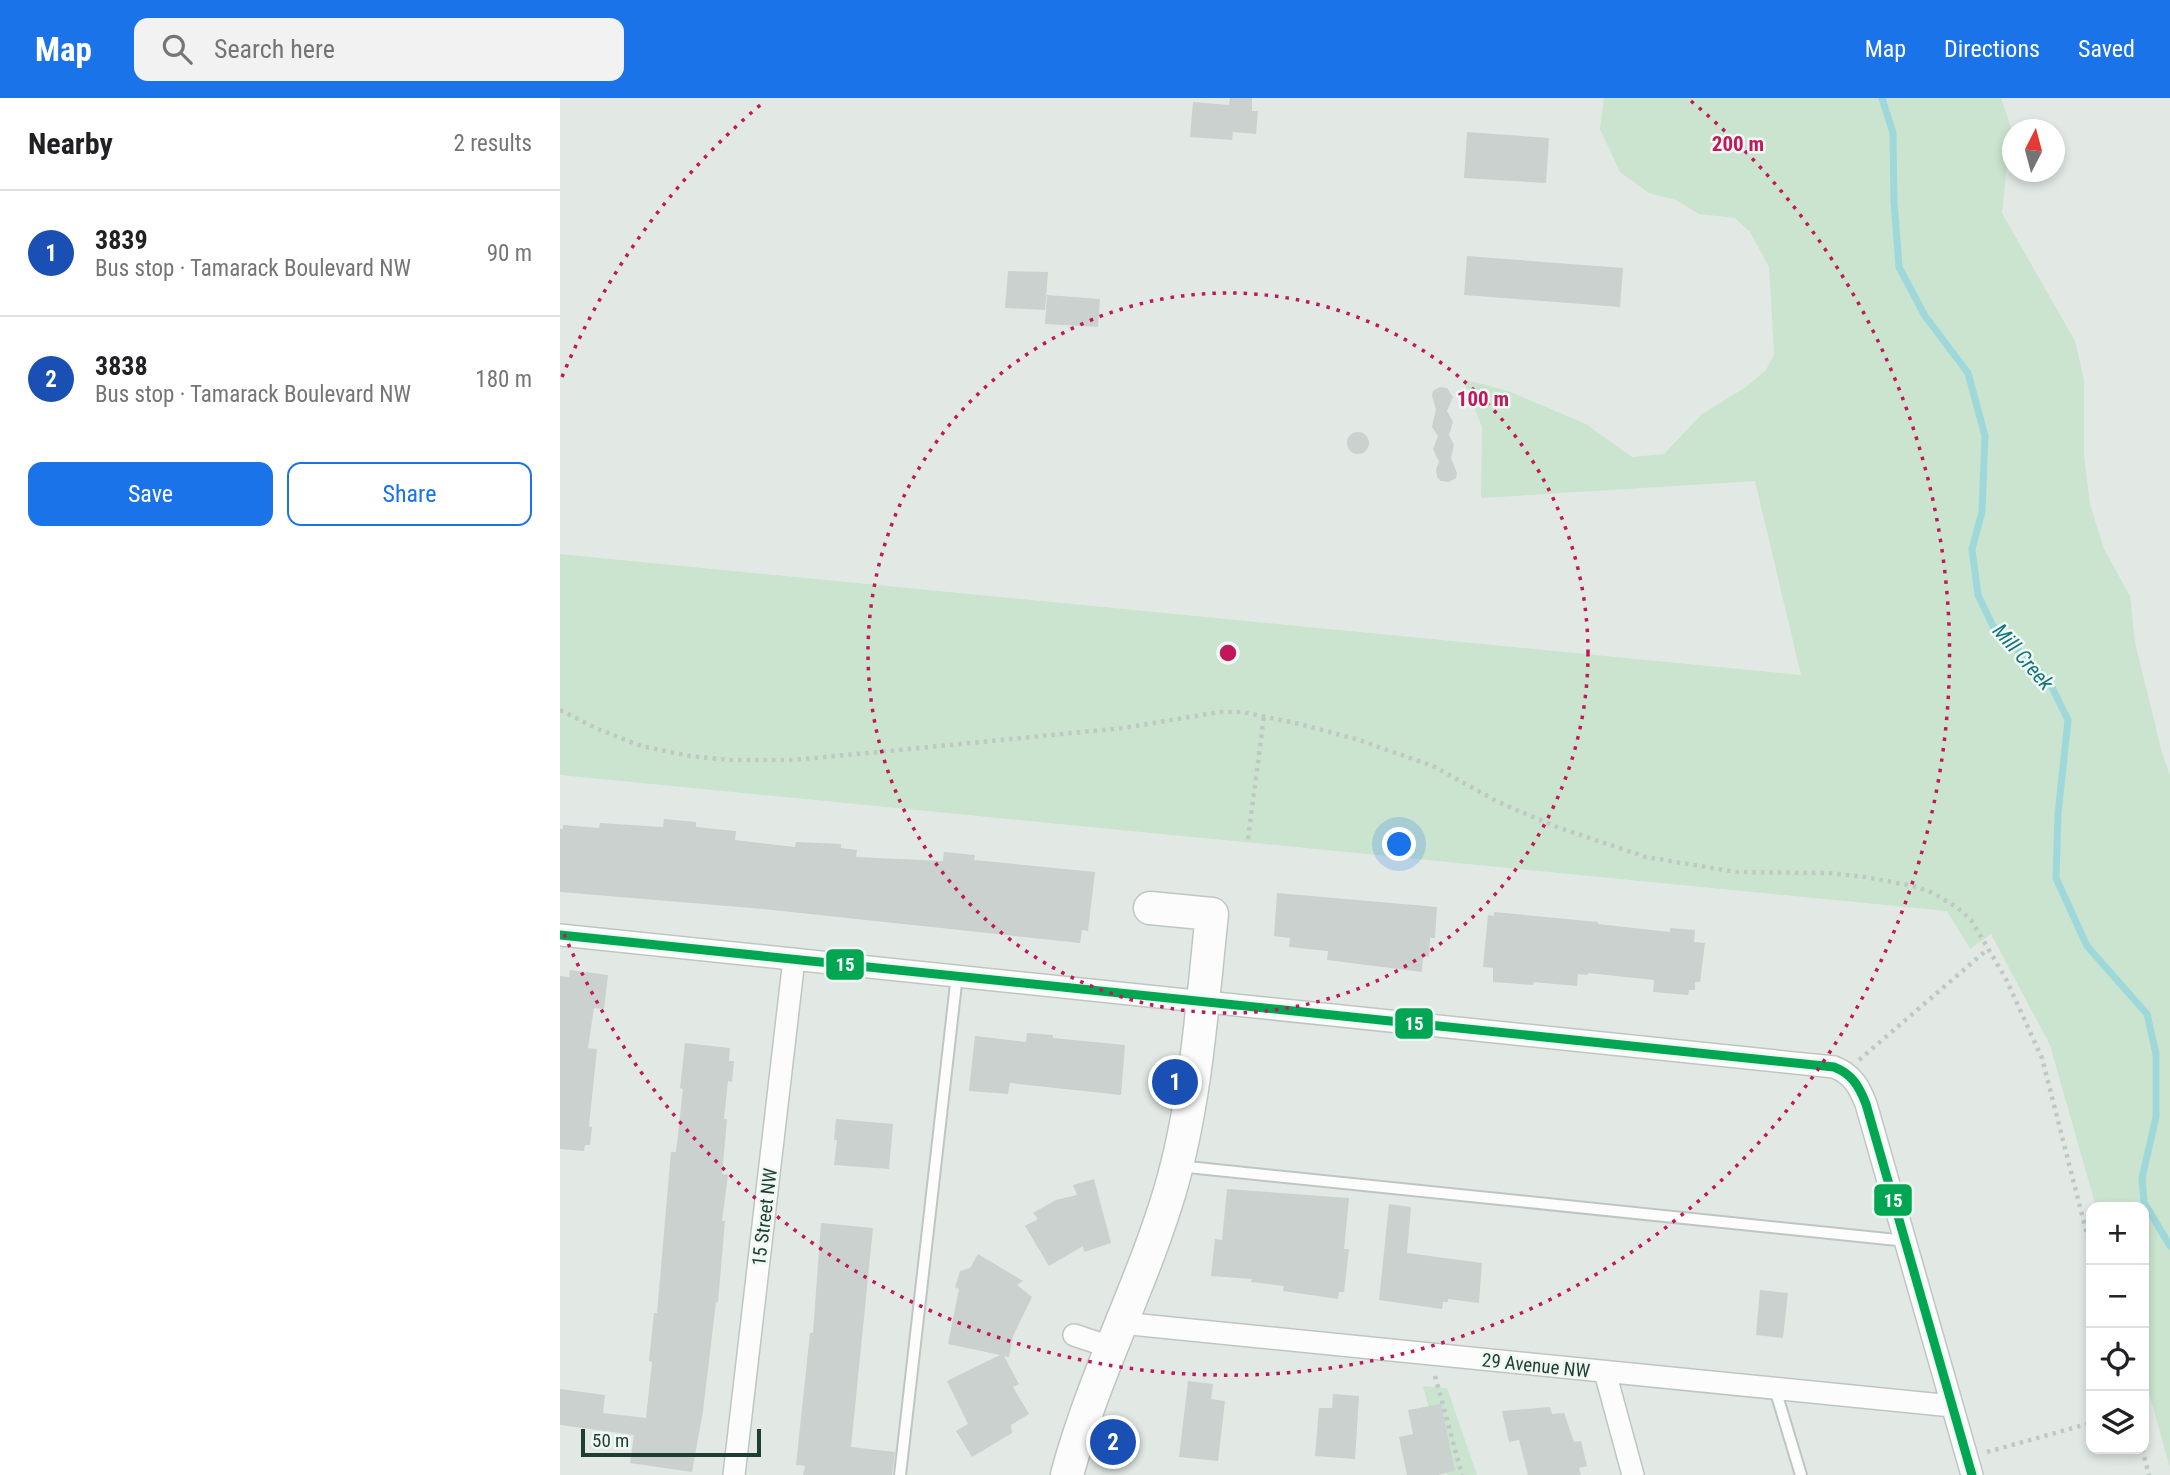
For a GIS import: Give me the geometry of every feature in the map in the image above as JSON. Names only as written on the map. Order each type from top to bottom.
[{"type":"street","points":[[1067,1475],[1116,1335],[1153,1243],[1177,1166],[1190,1103],[1212,914],[1150,908]]},
{"type":"street","points":[[560,935],[1819,1064],[1846,1071],[1861,1090],[1866,1104],[1969,1466]]},
{"type":"street","name":"15 Street NW","points":[[734,1475],[794,959]]},
{"type":"street","name":"29 Avenue NW","points":[[1074,1335],[1116,1335],[1430,1354],[1952,1406]]},
{"type":"street","points":[[1605,1372],[1633,1475]]},
{"type":"lane","points":[[900,1475],[957,975]]},
{"type":"lane","points":[[1177,1166],[1907,1241]]},
{"type":"lane","points":[[1775,1389],[1801,1475]]},
{"type":"path","points":[[560,710],[641,746],[690,756],[729,760],[792,760],[957,745],[1123,728],[1202,713],[1242,712],[1356,739],[1433,766],[1510,807],[1557,827],[1646,857],[1737,872],[1829,873],[1914,886],[1933,893],[1958,908],[1971,920],[2034,1037],[2042,1058],[2086,1230]]},
{"type":"path","points":[[1248,838],[1264,716]]},
{"type":"path","points":[[1846,1071],[1988,948]]},
{"type":"path","points":[[1430,1354],[1462,1475]]},
{"type":"path","points":[[1969,1466],[2086,1425]]},
{"type":"path","points":[[2143,1454],[2149,1475]]},
{"type":"green space","points":[[1604,98],[2001,98],[2008,119],[2002,119],[2002,182],[2005,182],[2002,213],[2075,341],[2084,380],[2084,455],[2090,504],[2104,549],[2130,596],[2135,642],[2162,753],[2170,775],[2170,1468],[2149,1393],[2149,1202],[2095,1202],[2050,1045],[1991,934],[1970,949],[1947,911],[560,775],[560,554],[1801,675],[1755,481],[1481,498],[1482,427],[1463,379],[1508,391],[1586,424],[1632,457],[1664,454],[1702,414],[1746,387],[1766,370],[1774,354],[1769,267],[1750,232],[1735,218],[1699,214],[1676,200],[1649,193],[1620,172],[1600,129]]},
{"type":"green space","points":[[1423,1386],[1447,1388],[1477,1475],[1447,1475]]},
{"type":"building","points":[[1230,98],[1252,98],[1252,111],[1258,111],[1256,134],[1233,132],[1232,140],[1190,137],[1193,102],[1229,105]]},
{"type":"building","points":[[1467,132],[1549,138],[1546,183],[1464,178]]},
{"type":"building","points":[[1467,256],[1623,268],[1620,307],[1464,295]]},
{"type":"building","points":[[1008,271],[1048,272],[1045,310],[1005,308]]},
{"type":"building","points":[[1047,295],[1100,299],[1098,327],[1045,324]]},
{"type":"building","points":[[1440,387],[1447,388],[1453,397],[1447,411],[1453,422],[1449,435],[1454,445],[1451,458],[1457,473],[1456,478],[1449,482],[1441,481],[1437,477],[1439,462],[1433,449],[1438,436],[1432,427],[1436,409],[1432,396],[1433,391]]},
{"type":"building","points":[[1358,432],[1366,435],[1369,443],[1366,451],[1358,454],[1350,451],[1347,443],[1350,435]]},
{"type":"building","points":[[664,819],[696,822],[696,827],[736,831],[735,840],[795,847],[796,842],[841,844],[841,848],[857,850],[856,857],[943,861],[944,852],[975,855],[974,860],[1095,872],[1088,931],[1082,930],[1080,943],[763,909],[560,892],[560,829],[563,829],[563,825],[599,828],[600,823],[663,827]]},
{"type":"building","points":[[1277,893],[1437,907],[1435,938],[1430,938],[1429,957],[1423,956],[1422,972],[1327,960],[1328,951],[1289,947],[1290,938],[1274,936]]},
{"type":"building","points":[[1494,912],[1670,932],[1670,928],[1695,930],[1694,942],[1705,943],[1700,982],[1695,982],[1695,990],[1689,990],[1688,995],[1653,992],[1654,980],[1588,973],[1578,974],[1577,986],[1493,982],[1493,968],[1483,967],[1488,915],[1494,916]]},
{"type":"building","points":[[570,970],[608,975],[604,1009],[594,1008],[588,1048],[597,1049],[589,1126],[592,1127],[590,1145],[585,1145],[584,1151],[560,1149],[560,976],[569,977]]},
{"type":"building","points":[[1027,1033],[1125,1045],[1121,1095],[1010,1083],[1008,1094],[969,1091],[975,1036],[1026,1042]]},
{"type":"building","points":[[685,1043],[730,1048],[729,1061],[734,1061],[732,1082],[728,1081],[724,1119],[727,1119],[722,1174],[728,1175],[722,1221],[725,1221],[718,1302],[692,1472],[630,1463],[634,1435],[560,1425],[560,1389],[605,1395],[603,1413],[646,1418],[652,1362],[649,1361],[654,1313],[657,1313],[671,1152],[676,1152]]},
{"type":"building","points":[[836,1119],[893,1124],[889,1169],[834,1165]]},
{"type":"building","points":[[1094,1179],[1111,1243],[1084,1252],[1083,1246],[1049,1266],[1025,1226],[1038,1219],[1033,1213],[1056,1200],[1077,1195],[1073,1185]]},
{"type":"building","points":[[1227,1189],[1349,1198],[1344,1249],[1349,1249],[1344,1292],[1339,1292],[1338,1299],[1283,1291],[1284,1286],[1251,1282],[1252,1279],[1211,1276],[1215,1239],[1222,1240]]},
{"type":"building","points":[[1389,1204],[1411,1207],[1407,1253],[1482,1263],[1479,1303],[1448,1299],[1448,1302],[1443,1302],[1442,1309],[1379,1300]]},
{"type":"building","points":[[821,1223],[873,1228],[851,1447],[895,1452],[892,1475],[803,1475],[805,1466],[796,1465],[810,1333],[813,1333]]},
{"type":"building","points":[[978,1254],[1023,1281],[1017,1285],[1032,1297],[1013,1336],[1009,1357],[1004,1356],[1019,1384],[1013,1387],[1029,1414],[1011,1425],[1012,1433],[972,1457],[956,1431],[968,1424],[947,1381],[1000,1355],[948,1344],[959,1289],[955,1287],[960,1271],[970,1268]]},
{"type":"building","points":[[1760,1290],[1788,1293],[1783,1338],[1756,1335]]},
{"type":"building","points":[[1188,1381],[1213,1384],[1211,1399],[1225,1401],[1218,1461],[1179,1457]]},
{"type":"building","points":[[1333,1394],[1359,1396],[1355,1459],[1315,1456],[1319,1408],[1332,1408]]},
{"type":"building","points":[[1441,1404],[1455,1471],[1438,1475],[1407,1475],[1399,1437],[1413,1434],[1408,1410]]},
{"type":"building","points":[[1550,1407],[1552,1414],[1564,1413],[1574,1442],[1581,1441],[1587,1466],[1579,1468],[1581,1475],[1528,1475],[1519,1440],[1509,1442],[1502,1411]]},
{"type":"waterway","name":"Mill Creek","points":[[1882,98],[1893,133],[1899,267],[1925,316],[1968,373],[1985,436],[1982,512],[1972,549],[1978,595],[1993,626],[2049,681],[2068,720],[2058,814],[2056,878],[2087,946],[2147,1014],[2156,1054],[2156,1117],[2142,1178],[2144,1202],[2170,1246]]},
{"type":"transit line","name":"15","points":[[560,935],[1834,1067],[1854,1081],[1866,1104],[1972,1475]]},
{"type":"place","name":"3839","points":[[1175,1082]]},
{"type":"place","name":"3838","points":[[1113,1442]]}]
